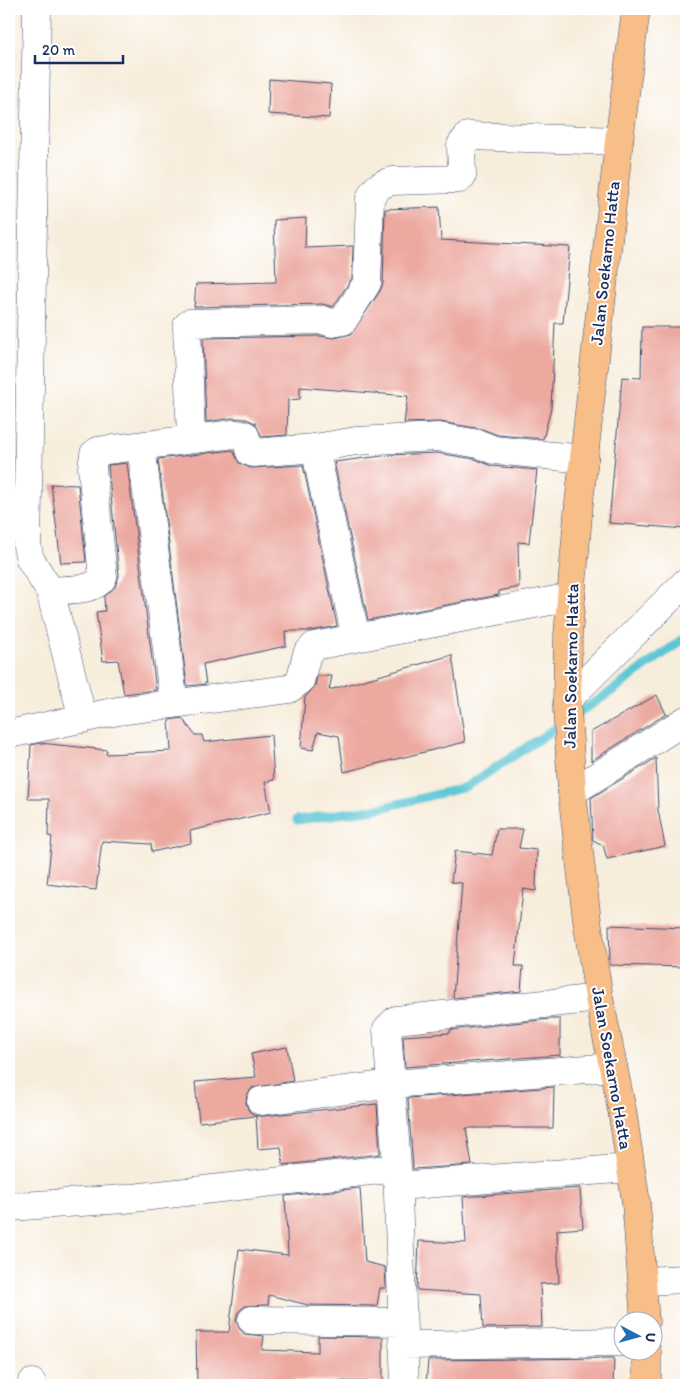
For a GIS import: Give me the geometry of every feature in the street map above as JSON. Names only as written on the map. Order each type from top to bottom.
[{"type":"main road","name":"Jalan Soekarno Hatta","points":[[636,9],[619,141],[584,459],[571,597],[567,741],[599,998],[630,1168],[643,1281],[645,1312]]},
{"type":"main road","points":[[646,1362],[647,1385]]},
{"type":"street","points":[[37,9],[27,546],[30,558],[50,591],[83,719]]},
{"type":"street","points":[[191,439],[187,326],[190,322],[323,320],[332,323],[343,321],[367,283],[370,200],[373,191],[383,183],[392,181],[459,179],[462,176],[461,146],[468,136],[619,141]]},
{"type":"street","points":[[50,591],[88,587],[100,582],[103,577],[92,468],[94,454],[98,451],[191,439],[246,435],[250,452],[254,453],[315,448],[356,441],[438,437],[479,444],[494,450],[584,459]]},
{"type":"street","points":[[141,446],[174,704]]},
{"type":"street","points":[[315,448],[356,638]]},
{"type":"street","points":[[567,704],[686,582]]},
{"type":"street","points":[[9,734],[118,711],[289,689],[300,681],[307,654],[314,646],[571,597]]},
{"type":"street","points":[[572,792],[686,720]]},
{"type":"street","points":[[405,1385],[398,1177],[392,1084],[386,1029],[396,1020],[599,998]]},
{"type":"street","points":[[261,1101],[392,1084],[613,1067]]},
{"type":"street","points":[[9,1207],[398,1177],[630,1168]]},
{"type":"street","points":[[643,1281],[686,1279]]},
{"type":"street","points":[[252,1320],[403,1334],[612,1342]]},
{"type":"building","points":[[269,79],[331,84],[329,118],[268,114]]},
{"type":"building","points":[[439,207],[441,240],[570,247],[563,323],[555,323],[551,408],[543,439],[498,435],[482,429],[440,422],[404,423],[408,396],[300,387],[300,399],[288,400],[287,435],[262,437],[255,423],[246,419],[232,418],[206,422],[203,338],[321,336],[334,338],[351,334],[383,284],[385,209]]},
{"type":"building","points":[[306,218],[305,248],[353,246],[352,278],[333,307],[323,304],[194,307],[196,284],[276,282],[274,220]]},
{"type":"building","points":[[642,327],[686,327],[686,529],[609,523],[622,377],[641,378]]},
{"type":"building","points":[[233,450],[239,463],[250,468],[303,465],[337,626],[311,631],[285,631],[286,646],[203,664],[206,684],[187,686],[158,459]]},
{"type":"building","points":[[437,453],[475,459],[492,466],[537,470],[529,543],[518,542],[519,587],[499,591],[499,595],[368,620],[334,462],[390,455]]},
{"type":"building","points":[[127,463],[156,690],[124,694],[118,660],[103,661],[96,612],[105,611],[104,597],[115,587],[119,576],[108,465]]},
{"type":"building","points":[[51,484],[78,485],[86,562],[61,563]]},
{"type":"building","points":[[452,655],[465,742],[344,772],[339,736],[318,732],[313,750],[301,748],[305,697],[315,686],[317,676],[332,676],[329,690]]},
{"type":"building","points":[[657,695],[666,714],[591,761],[591,732]]},
{"type":"building","points":[[182,718],[195,735],[202,735],[204,742],[271,735],[274,780],[265,782],[271,812],[190,831],[191,843],[152,852],[151,844],[102,841],[96,890],[47,884],[52,837],[48,836],[49,799],[28,799],[31,745],[40,743],[107,750],[106,754],[171,751],[169,720]]},
{"type":"building","points":[[656,758],[658,810],[665,846],[607,859],[603,845],[593,840],[591,798]]},
{"type":"building","points":[[497,829],[523,829],[519,848],[537,850],[536,891],[523,889],[515,966],[523,966],[521,991],[453,998],[462,883],[451,882],[455,851],[492,855]]},
{"type":"building","points":[[609,925],[686,928],[686,967],[610,965]]},
{"type":"building","points":[[560,1019],[560,1055],[405,1067],[403,1036],[450,1033],[450,1030]]},
{"type":"building","points":[[287,1047],[293,1081],[252,1088],[247,1095],[246,1103],[249,1111],[256,1116],[199,1122],[195,1082],[256,1077],[251,1054]]},
{"type":"building","points":[[554,1087],[553,1128],[466,1128],[472,1165],[413,1169],[408,1098]]},
{"type":"building","points":[[377,1104],[380,1154],[283,1165],[281,1147],[258,1149],[256,1116]]},
{"type":"building","points":[[360,1188],[365,1262],[385,1267],[386,1288],[380,1288],[377,1306],[308,1305],[269,1295],[268,1305],[245,1306],[238,1312],[236,1320],[244,1334],[264,1336],[262,1350],[318,1352],[318,1336],[383,1337],[383,1382],[278,1380],[278,1385],[197,1385],[196,1332],[229,1332],[239,1249],[288,1255],[285,1196]]},
{"type":"building","points":[[580,1188],[583,1228],[557,1230],[559,1283],[540,1284],[542,1327],[483,1328],[481,1294],[417,1290],[419,1241],[466,1243],[463,1197]]},
{"type":"building","points":[[612,1358],[612,1362],[614,1362],[613,1385],[426,1385],[428,1360]]},
{"type":"waterway","points":[[297,820],[381,808],[466,787],[609,693],[686,637]]}]
